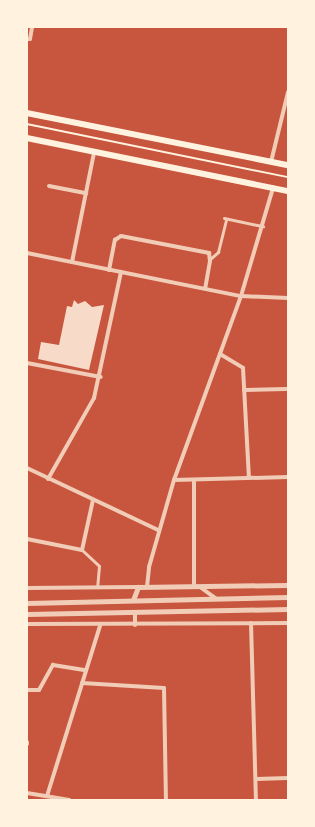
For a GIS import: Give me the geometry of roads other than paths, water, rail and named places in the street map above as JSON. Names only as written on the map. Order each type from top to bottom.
[{"type":"main road","points":[[27,113],[288,165]]},
{"type":"main road","points":[[27,138],[288,191]]},
{"type":"street","points":[[27,39],[30,39],[32,28]]},
{"type":"street","points":[[271,162],[288,92]]},
{"type":"street","points":[[72,262],[94,152]]},
{"type":"street","points":[[49,186],[86,193]]},
{"type":"street","points":[[147,587],[158,530],[174,480],[241,296],[264,226],[273,188]]},
{"type":"street","points":[[210,259],[218,252],[225,219],[264,226]]},
{"type":"street","points":[[109,270],[115,240],[121,236],[209,253],[210,259],[205,289]]},
{"type":"street","points":[[27,253],[241,296],[288,298]]},
{"type":"street","points":[[48,479],[94,398],[101,377],[121,272]]},
{"type":"street","points":[[220,354],[243,368],[249,478]]},
{"type":"street","points":[[27,363],[101,377]]},
{"type":"street","points":[[244,390],[286,389]]},
{"type":"street","points":[[27,468],[158,530]]},
{"type":"street","points":[[174,480],[288,477]]},
{"type":"street","points":[[194,480],[197,587]]},
{"type":"street","points":[[82,550],[93,500]]},
{"type":"street","points":[[27,538],[82,550],[99,566],[97,588]]},
{"type":"street","points":[[27,588],[288,585]]},
{"type":"street","points":[[133,600],[138,587]]},
{"type":"street","points":[[197,587],[215,598]]},
{"type":"street","points":[[27,603],[288,597]]},
{"type":"street","points":[[27,614],[288,609]]},
{"type":"street","points":[[135,612],[136,625]]},
{"type":"street","points":[[251,623],[256,800]]},
{"type":"street","points":[[27,624],[100,626],[288,623]]},
{"type":"street","points":[[47,796],[100,626]]},
{"type":"street","points":[[27,690],[38,690],[53,665],[86,670]]},
{"type":"street","points":[[82,683],[164,688],[166,800]]},
{"type":"street","points":[[256,779],[288,778]]},
{"type":"street","points":[[27,793],[69,800]]}]
